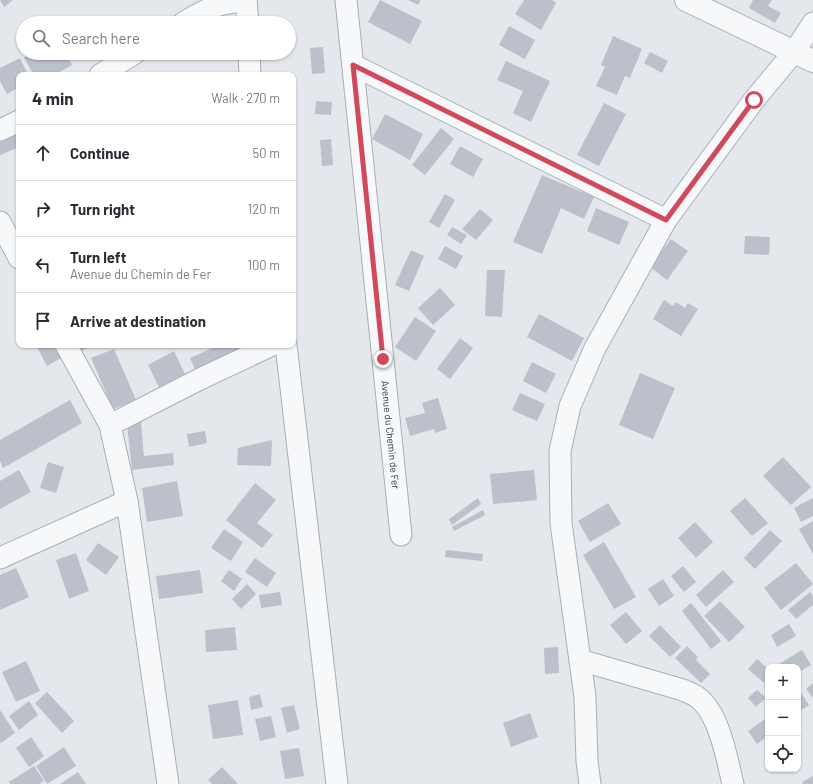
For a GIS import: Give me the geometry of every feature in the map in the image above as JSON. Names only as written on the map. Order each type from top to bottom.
[{"type":"street","points":[[195,16],[208,8],[224,2],[246,0],[247,16]]},
{"type":"street","name":"Avenue du Chemin de Fer","points":[[346,0],[401,535]]},
{"type":"street","points":[[686,0],[804,57]]},
{"type":"street","points":[[590,784],[580,660],[561,523],[560,450],[570,406],[595,348],[666,220],[754,100],[804,57],[813,23]]},
{"type":"street","points":[[105,72],[125,60]]},
{"type":"street","points":[[249,60],[250,72]]},
{"type":"street","points":[[353,65],[666,220]]},
{"type":"street","points":[[0,130],[16,122]]},
{"type":"street","points":[[0,222],[16,252]]},
{"type":"street","points":[[68,348],[110,425],[127,500],[168,784]]},
{"type":"street","points":[[110,425],[200,379],[266,348]]},
{"type":"street","points":[[286,348],[337,784]]},
{"type":"street","points":[[0,558],[127,500]]},
{"type":"street","points":[[580,660],[683,690],[698,697],[714,717],[733,784]]},
{"type":"building","points":[[0,0],[13,0],[4,7]]},
{"type":"building","points":[[380,0],[422,21],[410,44],[368,22]]},
{"type":"building","points":[[408,0],[421,0],[418,5]]},
{"type":"building","points":[[524,0],[552,0],[556,3],[541,30],[515,14]]},
{"type":"building","points":[[753,0],[772,0],[768,6],[781,13],[775,23],[749,8]]},
{"type":"building","points":[[509,26],[535,40],[525,59],[499,45]]},
{"type":"building","points":[[613,36],[642,49],[630,78],[625,76],[617,95],[596,86],[605,67],[601,65]]},
{"type":"building","points":[[323,47],[325,73],[312,74],[310,48]]},
{"type":"building","points":[[650,52],[668,61],[662,73],[644,63]]},
{"type":"building","points":[[16,60],[21,60],[27,72],[16,72],[16,89],[7,94],[0,81],[0,68]]},
{"type":"building","points":[[25,60],[70,60],[72,65],[59,72],[32,72]]},
{"type":"building","points":[[506,61],[550,81],[531,122],[513,113],[523,91],[497,80]]},
{"type":"building","points":[[316,101],[332,102],[331,115],[315,114]]},
{"type":"building","points":[[604,103],[626,114],[599,166],[577,155]]},
{"type":"building","points":[[385,114],[423,134],[410,160],[372,139]]},
{"type":"building","points":[[441,128],[454,139],[425,175],[412,165]]},
{"type":"building","points":[[16,135],[16,148],[0,155],[0,142]]},
{"type":"building","points":[[331,139],[333,165],[322,166],[320,140]]},
{"type":"building","points":[[460,146],[483,159],[473,177],[450,164]]},
{"type":"building","points":[[542,175],[594,197],[584,219],[561,208],[542,254],[513,242]]},
{"type":"building","points":[[445,194],[455,200],[439,228],[429,222]]},
{"type":"building","points":[[596,208],[629,222],[619,245],[587,231]]},
{"type":"building","points":[[480,209],[493,220],[476,240],[462,229]]},
{"type":"building","points":[[452,227],[467,235],[461,244],[447,235]]},
{"type":"building","points":[[745,236],[770,237],[769,255],[744,254]]},
{"type":"building","points":[[671,239],[688,251],[667,280],[650,267]]},
{"type":"building","points":[[445,246],[463,256],[456,269],[438,259]]},
{"type":"building","points":[[411,250],[424,256],[409,291],[395,285]]},
{"type":"building","points":[[487,270],[505,270],[502,317],[485,316]]},
{"type":"building","points":[[440,288],[455,305],[433,325],[418,308]]},
{"type":"building","points":[[664,300],[673,306],[676,302],[685,308],[688,303],[698,309],[681,336],[653,319]]},
{"type":"building","points":[[539,314],[584,338],[572,361],[527,337]]},
{"type":"building","points":[[415,317],[436,331],[416,361],[395,347]]},
{"type":"building","points":[[460,338],[473,348],[450,379],[437,369]]},
{"type":"building","points":[[38,348],[58,348],[63,357],[47,366]]},
{"type":"building","points":[[73,348],[87,348],[76,354]]},
{"type":"building","points":[[212,348],[247,348],[198,376],[190,358]]},
{"type":"building","points":[[114,349],[136,400],[113,409],[91,358]]},
{"type":"building","points":[[174,351],[185,374],[159,387],[148,365]]},
{"type":"building","points":[[532,362],[556,374],[546,393],[523,381]]},
{"type":"building","points":[[640,373],[675,388],[653,439],[619,425]]},
{"type":"building","points":[[520,393],[545,404],[537,421],[512,410]]},
{"type":"building","points":[[438,398],[447,429],[435,433],[434,429],[410,436],[405,418],[425,413],[422,403]]},
{"type":"building","points":[[70,400],[82,423],[3,468],[0,461],[0,440]]},
{"type":"building","points":[[141,422],[144,456],[173,453],[174,465],[132,470],[127,424]]},
{"type":"building","points":[[205,431],[207,443],[189,447],[187,434]]},
{"type":"building","points":[[272,440],[271,466],[237,465],[238,448]]},
{"type":"building","points":[[783,457],[811,487],[791,505],[763,476]]},
{"type":"building","points":[[48,462],[64,467],[56,493],[40,488]]},
{"type":"building","points":[[19,470],[31,492],[0,509],[0,481]]},
{"type":"building","points":[[534,470],[537,500],[493,504],[490,474]]},
{"type":"building","points":[[177,481],[183,516],[147,522],[142,488]]},
{"type":"building","points":[[255,483],[276,500],[257,523],[273,535],[262,548],[226,520]]},
{"type":"building","points":[[478,498],[481,504],[452,525],[449,519]]},
{"type":"building","points":[[745,498],[768,523],[752,536],[730,511]]},
{"type":"building","points":[[813,498],[813,516],[801,522],[794,508]]},
{"type":"building","points":[[608,503],[621,524],[590,542],[578,521]]},
{"type":"building","points":[[483,510],[485,515],[454,531],[452,527]]},
{"type":"building","points":[[813,521],[813,554],[799,529]]},
{"type":"building","points":[[695,522],[713,542],[696,558],[678,538]]},
{"type":"building","points":[[224,529],[243,542],[231,561],[211,548]]},
{"type":"building","points":[[770,530],[782,541],[755,569],[744,558]]},
{"type":"building","points":[[604,542],[636,597],[614,609],[583,555]]},
{"type":"building","points":[[98,543],[119,557],[106,575],[86,560]]},
{"type":"building","points":[[446,550],[483,554],[482,561],[445,557]]},
{"type":"building","points":[[76,553],[89,591],[69,599],[56,560]]},
{"type":"building","points":[[255,558],[276,573],[267,587],[245,572]]},
{"type":"building","points":[[796,563],[813,584],[781,610],[764,588]]},
{"type":"building","points":[[683,566],[696,582],[684,592],[671,576]]},
{"type":"building","points":[[16,568],[29,597],[0,610],[0,575]]},
{"type":"building","points":[[200,570],[203,593],[159,599],[156,576]]},
{"type":"building","points":[[229,570],[242,579],[234,591],[221,581]]},
{"type":"building","points":[[723,570],[734,582],[706,607],[696,595]]},
{"type":"building","points":[[663,579],[674,596],[659,606],[648,589]]},
{"type":"building","points":[[247,584],[256,594],[241,609],[232,599]]},
{"type":"building","points":[[280,592],[282,605],[261,608],[259,595]]},
{"type":"building","points":[[810,592],[813,596],[813,605],[796,619],[788,610]]},
{"type":"building","points":[[720,601],[745,627],[729,642],[704,616]]},
{"type":"building","points":[[691,603],[721,641],[711,649],[682,611]]},
{"type":"building","points":[[626,612],[642,631],[626,644],[610,625]]},
{"type":"building","points":[[789,624],[796,636],[777,647],[771,635]]},
{"type":"building","points":[[660,625],[681,647],[670,657],[649,636]]},
{"type":"building","points":[[235,627],[237,650],[206,652],[205,630]]},
{"type":"building","points":[[687,646],[698,657],[696,660],[710,674],[701,683],[675,658]]},
{"type":"building","points":[[558,647],[559,673],[545,674],[544,648]]},
{"type":"building","points":[[802,650],[811,665],[801,671],[801,664],[779,664]]},
{"type":"building","points":[[757,659],[765,666],[765,682],[764,683],[748,669]]},
{"type":"building","points":[[26,661],[40,691],[16,702],[2,672]]},
{"type":"building","points":[[813,683],[813,698],[806,689]]},
{"type":"building","points":[[757,690],[765,699],[756,707],[748,698]]},
{"type":"building","points":[[47,692],[74,721],[62,733],[35,703]]},
{"type":"building","points":[[801,693],[809,705],[801,710]]},
{"type":"building","points":[[260,694],[263,707],[251,710],[249,697]]},
{"type":"building","points":[[238,700],[243,735],[213,739],[208,705]]},
{"type":"building","points":[[29,701],[38,715],[19,730],[9,716]]},
{"type":"building","points":[[294,705],[300,729],[287,733],[281,708]]},
{"type":"building","points":[[0,710],[15,733],[1,743],[0,741]]},
{"type":"building","points":[[530,713],[538,737],[511,747],[503,723]]},
{"type":"building","points":[[271,716],[276,737],[260,741],[255,719]]},
{"type":"building","points":[[765,719],[765,738],[757,744],[748,731]]},
{"type":"building","points":[[31,737],[44,756],[29,767],[16,748]]},
{"type":"building","points":[[64,747],[76,766],[47,784],[36,766]]},
{"type":"building","points":[[299,748],[304,776],[285,779],[280,751]]},
{"type":"building","points":[[34,766],[44,781],[39,784],[10,784],[9,782]]},
{"type":"building","points":[[222,767],[238,784],[212,784],[208,780]]},
{"type":"building","points":[[78,772],[86,784],[60,784]]},
{"type":"building","points":[[813,776],[813,784],[803,784],[802,782]]},
{"type":"route","points":[[383,359],[353,65],[666,220],[754,100]]}]
